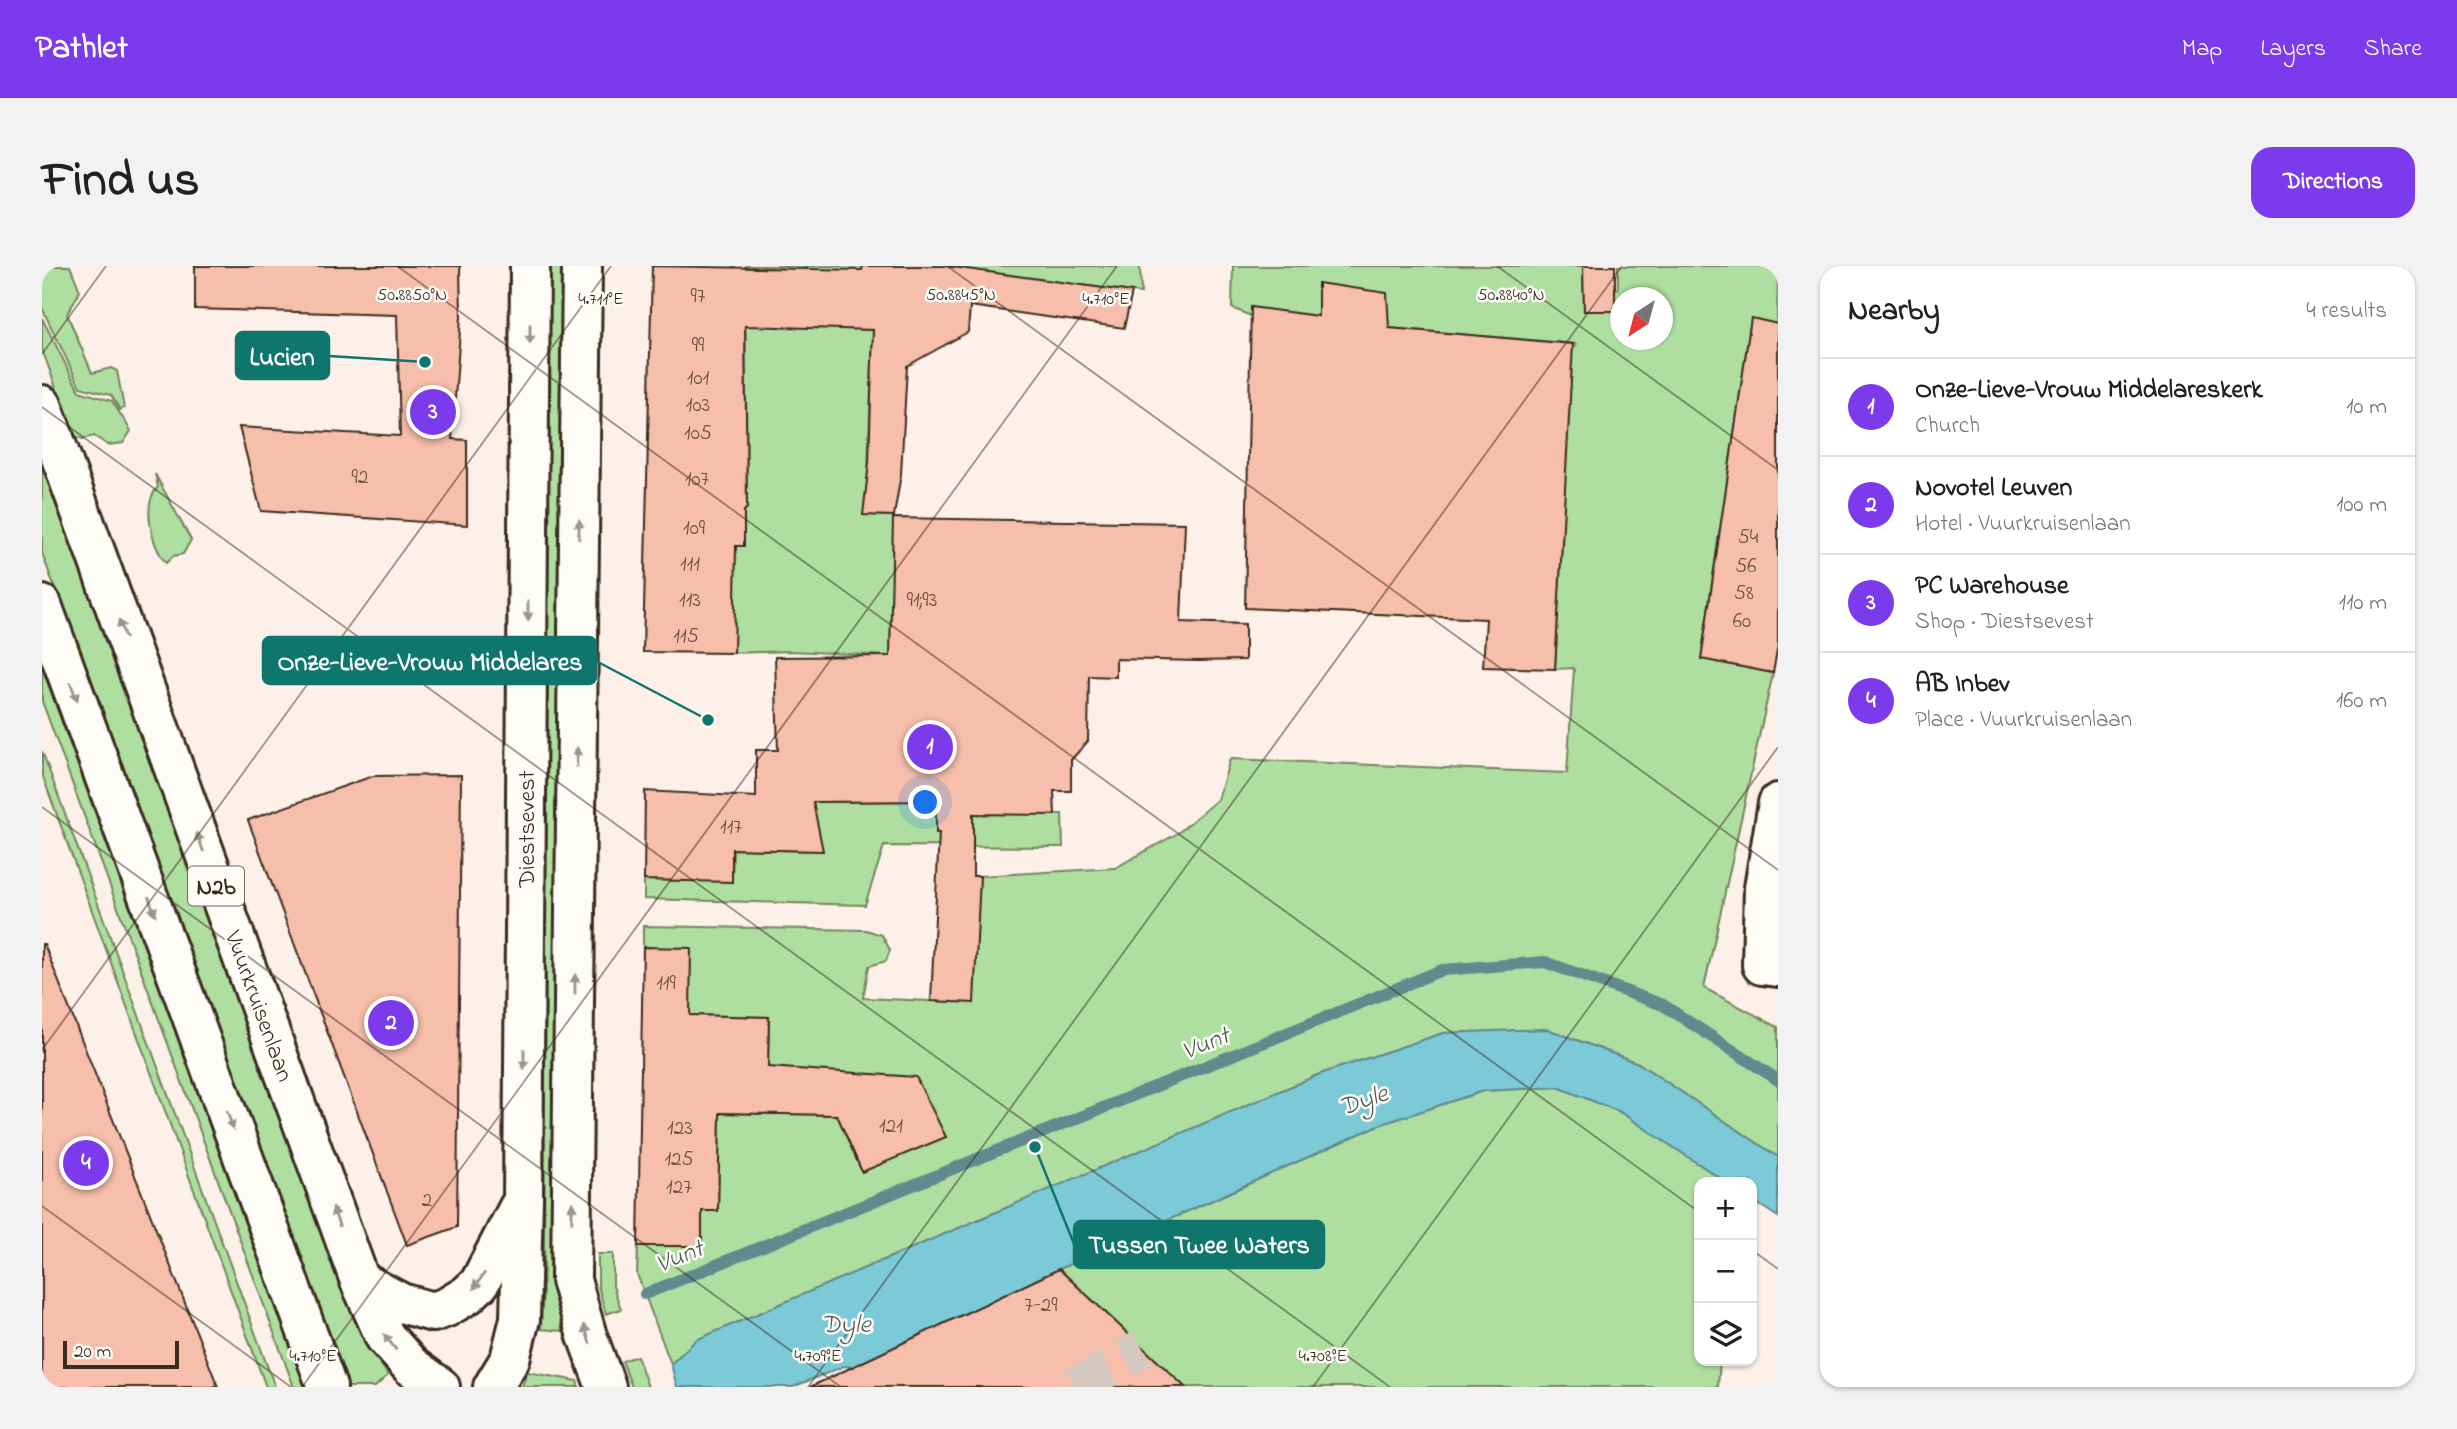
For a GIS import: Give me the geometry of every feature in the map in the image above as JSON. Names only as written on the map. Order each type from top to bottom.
[{"type":"main road","name":"Diestsevest","points":[[494,1387],[510,1359],[520,1319],[530,266]]},
{"type":"main road","name":"Diestsevest","points":[[582,266],[571,1280],[587,1336],[606,1387]]},
{"type":"main road","name":"Vuurkruisenlaan","points":[[42,405],[360,1281],[385,1337],[411,1366],[440,1387]]},
{"type":"main road","name":"N2b","points":[[42,605],[327,1387]]},
{"type":"main road","points":[[1778,803],[1764,888],[1762,965],[1778,967]]},
{"type":"main road","points":[[360,1281],[401,1303],[433,1312],[447,1307],[467,1296],[479,1284],[523,1199]]},
{"type":"green space","points":[[42,266],[70,266],[80,291],[67,314],[92,373],[111,368],[117,371],[124,408],[120,410],[111,395],[80,387],[42,308]]},
{"type":"green space","points":[[550,266],[562,266],[553,1264],[562,1331],[541,1329],[544,1263]]},
{"type":"green space","points":[[745,266],[863,266],[859,329],[873,330],[864,515],[894,516],[890,656],[792,651],[728,653],[727,617],[736,546],[744,546],[744,511],[747,508]]},
{"type":"green space","points":[[945,266],[1140,266],[1141,293]]},
{"type":"green space","points":[[1233,266],[1583,266],[1584,311],[1610,293],[1610,350],[1673,350],[1673,287],[1618,287],[1618,266],[1778,266],[1777,324],[1751,318],[1701,659],[1773,673],[1704,988],[1778,1027],[1778,1157],[1638,1063],[1547,1029],[1443,1033],[1320,1074],[696,1340],[671,1364],[637,1274],[638,1246],[702,1245],[702,1211],[718,1211],[720,1113],[837,1115],[862,1172],[945,1136],[768,1067],[769,1017],[690,1015],[643,947],[643,926],[866,930],[882,935],[890,950],[886,961],[869,966],[863,998],[931,1001],[980,876],[1115,868],[1178,833],[1218,799],[1230,759],[1567,773],[1574,668],[1555,669],[1572,351],[1577,344],[1389,328],[1386,293],[1355,289],[1318,322],[1251,316],[1232,308]]},
{"type":"green space","points":[[42,318],[79,391],[112,401],[131,431],[123,443],[108,445],[94,436],[82,439],[73,434],[42,349]]},
{"type":"green space","points":[[42,466],[362,1336],[388,1375],[375,1387],[348,1387],[42,553]]},
{"type":"green space","points":[[155,474],[191,540],[183,554],[173,556],[166,563],[156,546],[150,525],[150,504],[158,487]]},
{"type":"green space","points":[[42,668],[306,1387],[294,1387],[42,701]]},
{"type":"green space","points":[[42,751],[275,1387],[266,1387],[42,774]]},
{"type":"green space","points":[[936,801],[973,832],[973,811],[990,814],[1062,814],[1063,847],[884,846],[865,905],[644,899],[644,880],[732,881],[733,849],[822,851],[813,802]]},
{"type":"green space","points":[[1558,1087],[1620,1112],[1718,1177],[1694,1177],[1694,1366],[1720,1366],[1718,1387],[1185,1387],[1059,1269],[1379,1125],[1483,1091]]},
{"type":"green space","points":[[598,1254],[613,1254],[613,1286],[621,1309],[606,1314],[598,1286]]},
{"type":"green space","points":[[637,1356],[648,1387],[632,1387],[622,1361]]},
{"type":"green space","points":[[527,1372],[577,1381],[579,1387],[522,1387]]},
{"type":"water","name":"Dyle","points":[[1547,1029],[1638,1063],[1778,1157],[1778,1217],[1757,1203],[1757,1177],[1718,1177],[1620,1112],[1558,1087],[1483,1091],[1379,1125],[1059,1269],[853,1367],[844,1366],[793,1387],[677,1387],[671,1364],[696,1340],[1320,1074],[1443,1033]]},
{"type":"building","points":[[195,266],[460,266],[461,317],[452,439],[467,440],[467,525],[261,511],[239,427],[400,436],[397,315],[195,309]]},
{"type":"building","points":[[652,266],[862,270],[863,266],[945,266],[1132,292],[1124,328],[970,306],[968,332],[907,366],[901,474],[894,516],[863,515],[869,463],[873,330],[745,326],[747,508],[744,511],[744,546],[736,546],[734,653],[643,652]]},
{"type":"building","points":[[1583,266],[1615,266],[1615,287],[1610,287],[1610,311],[1584,311]]},
{"type":"building","points":[[1318,283],[1387,293],[1389,328],[1573,344],[1555,669],[1483,667],[1486,619],[1245,608],[1251,307],[1318,316]]},
{"type":"building","points":[[1751,318],[1778,324],[1778,645],[1773,673],[1701,659]]},
{"type":"building","points":[[893,518],[1185,523],[1181,622],[1245,624],[1245,660],[1116,659],[1116,677],[1089,676],[1088,741],[1071,760],[1071,791],[1054,791],[1055,815],[973,814],[973,876],[980,876],[974,1003],[931,1001],[939,833],[936,833],[936,801],[813,802],[823,851],[732,849],[732,882],[644,880],[645,791],[756,797],[756,750],[778,750],[775,657],[890,656]]},
{"type":"building","points":[[461,775],[457,1227],[407,1245],[248,820],[373,776]]},
{"type":"building","points":[[44,944],[218,1387],[42,1387]]},
{"type":"building","points":[[643,947],[691,948],[690,1015],[769,1017],[768,1067],[916,1077],[946,1137],[862,1172],[837,1115],[720,1113],[718,1211],[702,1211],[702,1246],[638,1246]]},
{"type":"building","points":[[1059,1269],[1185,1387],[810,1387]]},
{"type":"waterway","name":"Vunt","points":[[645,1294],[1442,970],[1545,962],[1663,1005],[1778,1080]]},
{"type":"tunnel","points":[[1076,1387],[1143,1348]]},
{"type":"place","name":"Lucien","points":[[425,362]]},
{"type":"place","name":"PC Warehouse","points":[[433,412]]},
{"type":"place","name":"Onze-Lieve-Vrouw Middelares","points":[[708,720]]},
{"type":"place","name":"Onze-Lieve-Vrouw Middelareskerk","points":[[930,747]]},
{"type":"place","name":"Novotel Leuven","points":[[391,1023]]},
{"type":"place","name":"Tussen Twee Waters","points":[[1035,1147]]},
{"type":"place","name":"AB Inbev","points":[[86,1163]]}]
